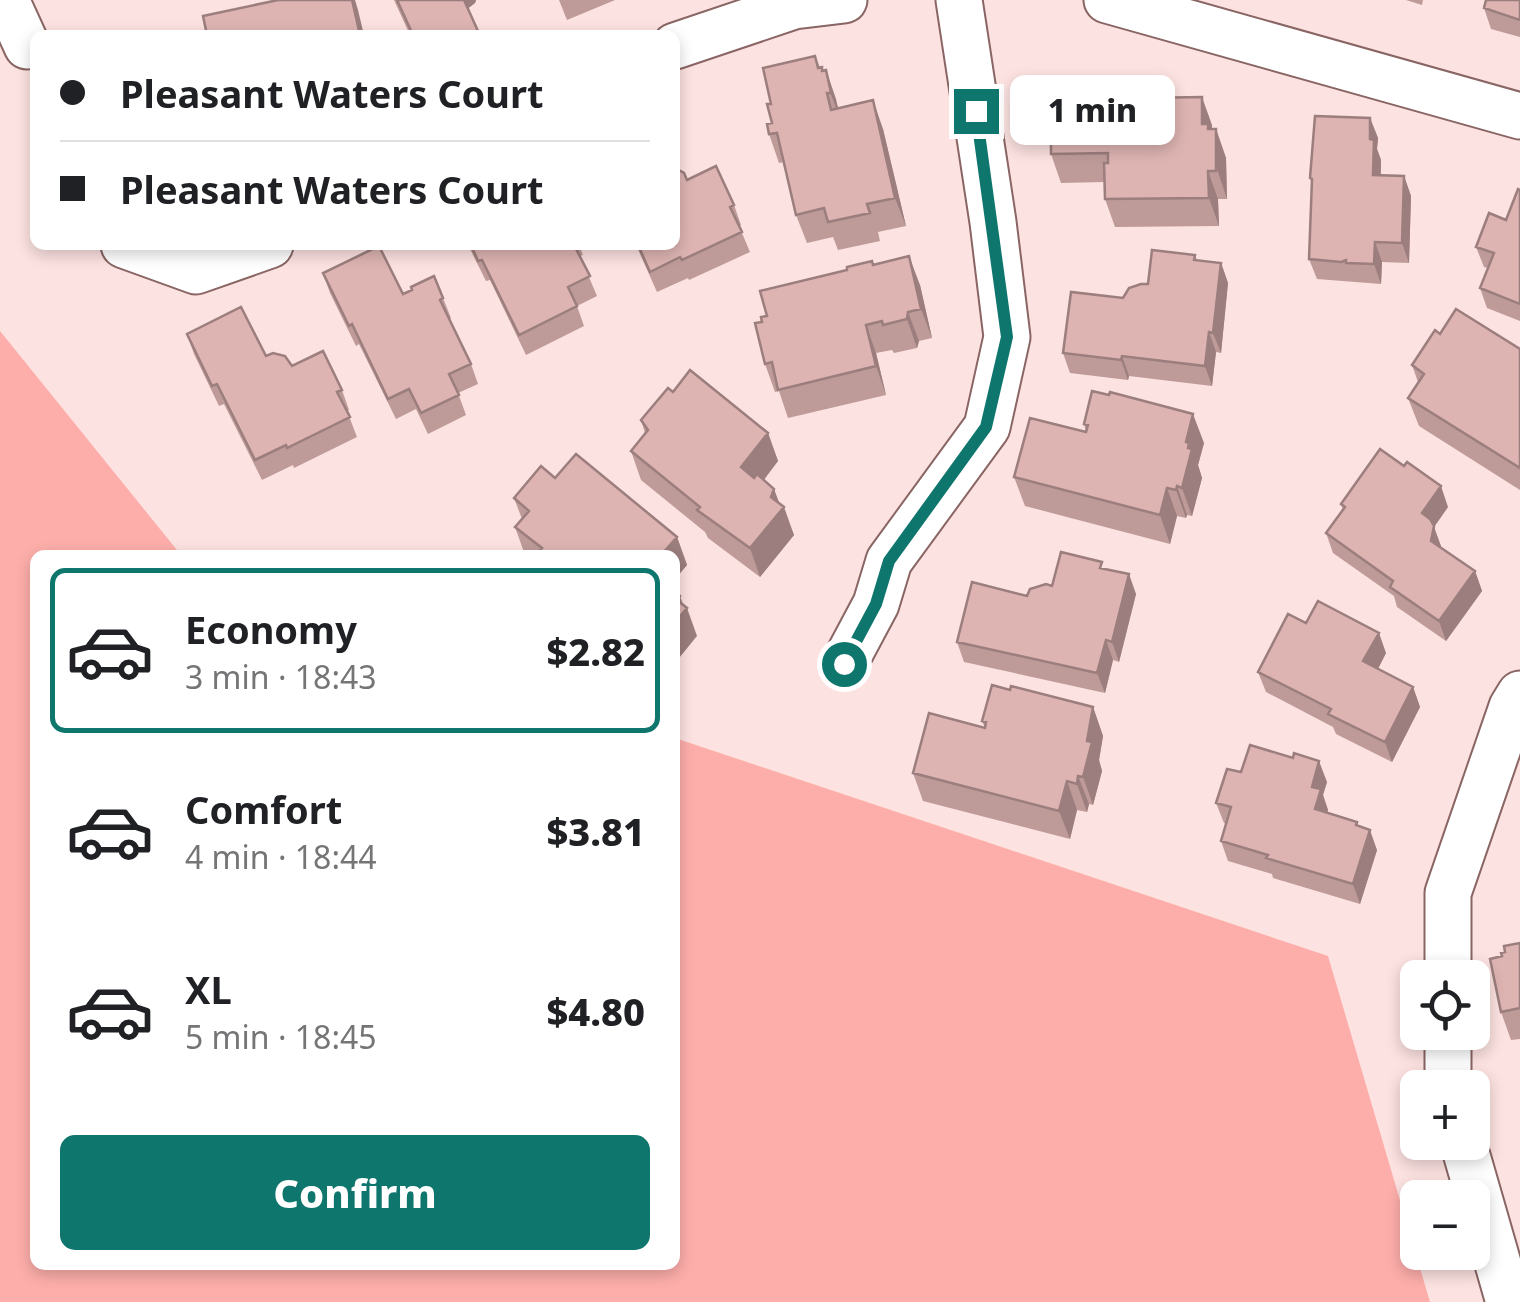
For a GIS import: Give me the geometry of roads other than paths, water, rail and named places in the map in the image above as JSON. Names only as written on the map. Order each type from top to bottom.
[{"type":"street","points":[[6,0],[27,46]]},
{"type":"street","points":[[680,44],[794,6],[844,0]]},
{"type":"street","points":[[844,664],[876,604],[889,561],[986,427],[1007,337],[959,0]]},
{"type":"street","points":[[1108,0],[1520,116]]},
{"type":"street","points":[[138,250],[196,271],[256,250]]},
{"type":"street","points":[[1448,960],[1448,892],[1512,707],[1520,694]]},
{"type":"street","points":[[1468,1160],[1509,1302]]}]
